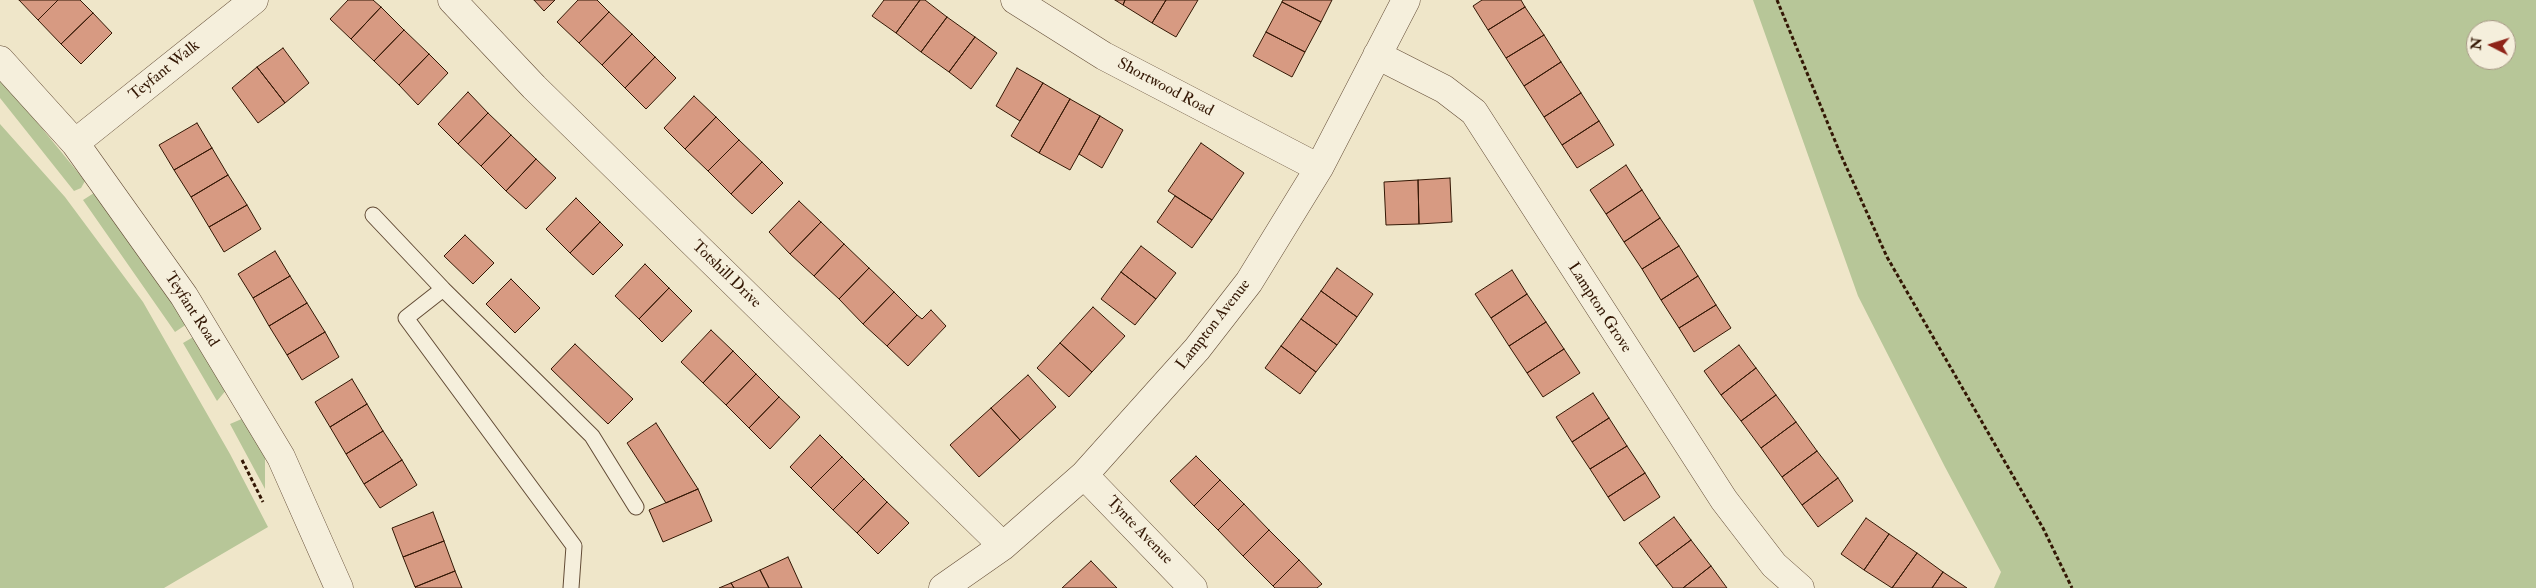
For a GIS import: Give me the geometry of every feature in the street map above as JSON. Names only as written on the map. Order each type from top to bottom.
[{"type":"street","name":"Teyfant Walk","points":[[75,143],[254,0]]},
{"type":"street","name":"Totshill Drive","points":[[452,0],[534,87],[1003,546]]},
{"type":"street","name":"Shortwood Road","points":[[1015,0],[1104,56],[1320,168]]},
{"type":"street","name":"Lampton Avenue","points":[[943,588],[1003,546],[1084,475],[1209,334],[1249,282],[1320,168],[1406,0]]},
{"type":"street","name":"Lampton Grove","points":[[1377,55],[1444,89],[1474,112],[1724,500],[1774,565],[1800,588]]},
{"type":"street","name":"Teyfant Road","points":[[0,60],[75,143],[184,296],[281,457],[339,588]]},
{"type":"street","name":"Tynte Avenue","points":[[1084,475],[1193,588]]},
{"type":"lane","points":[[372,215],[443,289],[592,436],[636,507]]},
{"type":"lane","points":[[443,289],[406,318],[574,546],[571,588]]},
{"type":"path","points":[[1777,0],[1840,153],[1887,257],[2043,528],[2072,588]]},
{"type":"path","points":[[240,457],[266,510]]},
{"type":"green space","points":[[1753,0],[2536,0],[2536,588],[1994,588],[2001,572],[1858,296]]},
{"type":"green space","points":[[0,77],[85,181],[81,188],[74,191],[0,98]]},
{"type":"green space","points":[[0,124],[65,197],[143,302],[230,454],[268,527],[164,588],[0,588]]},
{"type":"green space","points":[[94,193],[124,230],[187,324],[175,332],[83,200]]},
{"type":"green space","points":[[195,336],[227,389],[217,401],[183,343]]},
{"type":"green space","points":[[244,418],[265,456],[265,489],[230,424]]},
{"type":"building","points":[[19,0],[58,0],[38,20]]},
{"type":"building","points":[[58,0],[80,0],[93,13],[61,44],[38,20]]},
{"type":"building","points":[[348,0],[373,0],[381,7],[351,39],[330,19]]},
{"type":"building","points":[[534,0],[555,0],[544,11]]},
{"type":"building","points":[[578,0],[597,0],[609,12],[579,43],[557,22]]},
{"type":"building","points":[[884,0],[920,0],[896,33],[872,16]]},
{"type":"building","points":[[920,0],[925,0],[947,17],[921,52],[896,33]]},
{"type":"building","points":[[1115,0],[1125,0],[1123,5]]},
{"type":"building","points":[[1125,0],[1166,0],[1152,23],[1123,5]]},
{"type":"building","points":[[1166,0],[1198,0],[1176,37],[1152,23]]},
{"type":"building","points":[[1283,0],[1332,0],[1321,22],[1282,2]]},
{"type":"building","points":[[1482,0],[1521,0],[1525,7],[1488,30],[1473,6]]},
{"type":"building","points":[[1282,2],[1321,22],[1305,52],[1266,32]]},
{"type":"building","points":[[381,7],[404,30],[374,61],[351,39]]},
{"type":"building","points":[[1525,7],[1544,35],[1506,58],[1488,30]]},
{"type":"building","points":[[609,12],[632,34],[602,65],[579,43]]},
{"type":"building","points":[[93,13],[112,33],[81,64],[61,44]]},
{"type":"building","points":[[947,17],[975,37],[949,72],[921,52]]},
{"type":"building","points":[[404,30],[429,54],[399,85],[374,61]]},
{"type":"building","points":[[1266,32],[1305,52],[1292,77],[1253,56]]},
{"type":"building","points":[[632,34],[655,57],[625,88],[602,65]]},
{"type":"building","points":[[1544,35],[1561,62],[1524,86],[1506,58]]},
{"type":"building","points":[[975,37],[997,53],[971,89],[949,72]]},
{"type":"building","points":[[283,48],[309,83],[285,103],[257,67]]},
{"type":"building","points":[[429,54],[448,73],[418,105],[399,85]]},
{"type":"building","points":[[655,57],[676,78],[646,109],[625,88]]},
{"type":"building","points":[[1561,62],[1581,93],[1544,117],[1524,86]]},
{"type":"building","points":[[257,67],[285,103],[258,123],[232,88]]},
{"type":"building","points":[[1017,68],[1043,83],[1020,121],[996,106]]},
{"type":"building","points":[[1043,83],[1070,99],[1039,153],[1011,136]]},
{"type":"building","points":[[468,92],[488,113],[458,144],[438,124]]},
{"type":"building","points":[[1581,93],[1599,121],[1562,145],[1544,117]]},
{"type":"building","points":[[694,96],[716,117],[685,149],[664,128]]},
{"type":"building","points":[[1070,99],[1100,116],[1070,170],[1039,153]]},
{"type":"building","points":[[488,113],[511,135],[481,166],[458,144]]},
{"type":"building","points":[[1100,116],[1123,130],[1102,168],[1079,154]]},
{"type":"building","points":[[716,117],[739,140],[708,171],[685,149]]},
{"type":"building","points":[[1599,121],[1614,145],[1577,168],[1562,145]]},
{"type":"building","points":[[197,123],[212,148],[174,170],[159,145]]},
{"type":"building","points":[[511,135],[536,159],[506,191],[481,166]]},
{"type":"building","points":[[739,140],[762,162],[731,194],[708,171]]},
{"type":"building","points":[[1201,143],[1244,173],[1212,220],[1168,191]]},
{"type":"building","points":[[212,148],[228,175],[191,197],[174,170]]},
{"type":"building","points":[[536,159],[556,178],[526,209],[506,191]]},
{"type":"building","points":[[762,162],[783,183],[752,214],[731,194]]},
{"type":"building","points":[[1626,165],[1642,190],[1606,214],[1590,190]]},
{"type":"building","points":[[228,175],[247,205],[209,227],[191,197]]},
{"type":"building","points":[[1450,178],[1452,222],[1419,224],[1418,180]]},
{"type":"building","points":[[1418,180],[1419,224],[1386,225],[1384,182]]},
{"type":"building","points":[[1642,190],[1660,218],[1624,242],[1606,214]]},
{"type":"building","points":[[1175,196],[1212,220],[1192,248],[1157,222]]},
{"type":"building","points":[[576,198],[600,222],[570,253],[546,229]]},
{"type":"building","points":[[799,201],[821,222],[790,254],[769,232]]},
{"type":"building","points":[[247,205],[261,229],[224,252],[209,227]]},
{"type":"building","points":[[1660,218],[1679,246],[1642,269],[1624,242]]},
{"type":"building","points":[[600,222],[623,245],[593,275],[570,253]]},
{"type":"building","points":[[821,222],[844,244],[814,276],[790,254]]},
{"type":"building","points":[[465,235],[494,263],[473,284],[444,256]]},
{"type":"building","points":[[844,244],[869,268],[839,299],[814,276]]},
{"type":"building","points":[[1141,246],[1176,273],[1156,299],[1121,272]]},
{"type":"building","points":[[1679,246],[1698,276],[1661,300],[1642,269]]},
{"type":"building","points":[[275,251],[290,276],[253,298],[238,274]]},
{"type":"building","points":[[645,264],[669,288],[639,319],[615,296]]},
{"type":"building","points":[[869,268],[894,292],[863,324],[839,299]]},
{"type":"building","points":[[1337,268],[1373,294],[1357,317],[1321,291]]},
{"type":"building","points":[[1512,270],[1527,294],[1491,318],[1475,294]]},
{"type":"building","points":[[1121,272],[1156,299],[1135,325],[1101,299]]},
{"type":"building","points":[[290,276],[307,303],[269,326],[253,298]]},
{"type":"building","points":[[1698,276],[1716,305],[1679,328],[1661,300]]},
{"type":"building","points":[[511,279],[540,308],[515,333],[486,304]]},
{"type":"building","points":[[669,288],[692,311],[662,342],[639,319]]},
{"type":"building","points":[[1321,291],[1357,317],[1337,345],[1301,319]]},
{"type":"building","points":[[894,292],[917,315],[887,346],[863,324]]},
{"type":"building","points":[[1527,294],[1546,322],[1509,346],[1491,318]]},
{"type":"building","points":[[307,303],[325,332],[287,355],[269,326]]},
{"type":"building","points":[[1716,305],[1731,328],[1694,352],[1679,328]]},
{"type":"building","points":[[1093,307],[1125,336],[1092,372],[1060,343]]},
{"type":"building","points":[[931,310],[946,326],[908,366],[887,346],[917,315],[922,319]]},
{"type":"building","points":[[1301,319],[1337,345],[1316,372],[1281,346]]},
{"type":"building","points":[[1546,322],[1564,349],[1527,373],[1509,346]]},
{"type":"building","points":[[711,330],[733,351],[703,383],[681,362]]},
{"type":"building","points":[[325,332],[339,357],[302,380],[287,355]]},
{"type":"building","points":[[1060,343],[1092,372],[1069,397],[1037,368]]},
{"type":"building","points":[[575,344],[633,399],[608,424],[551,369]]},
{"type":"building","points":[[1739,345],[1756,368],[1721,395],[1704,371]]},
{"type":"building","points":[[1281,346],[1316,372],[1300,394],[1265,368]]},
{"type":"building","points":[[1564,349],[1580,373],[1543,397],[1527,373]]},
{"type":"building","points":[[733,351],[756,374],[726,405],[703,383]]},
{"type":"building","points":[[1756,368],[1776,395],[1741,421],[1721,395]]},
{"type":"building","points":[[756,374],[779,397],[749,428],[726,405]]},
{"type":"building","points":[[1028,375],[1056,407],[1020,440],[991,408]]},
{"type":"building","points":[[352,379],[367,404],[330,427],[315,402]]},
{"type":"building","points":[[1593,393],[1609,418],[1572,442],[1556,417]]},
{"type":"building","points":[[1776,395],[1796,422],[1761,448],[1741,421]]},
{"type":"building","points":[[779,397],[800,417],[770,449],[749,428]]},
{"type":"building","points":[[367,404],[383,431],[346,454],[330,427]]},
{"type":"building","points":[[991,408],[1020,440],[979,477],[950,445]]},
{"type":"building","points":[[1609,418],[1627,446],[1590,469],[1572,442]]},
{"type":"building","points":[[1796,422],[1817,451],[1782,477],[1761,448]]},
{"type":"building","points":[[656,423],[698,489],[666,503],[627,443]]},
{"type":"building","points":[[383,431],[402,460],[364,484],[346,454]]},
{"type":"building","points":[[820,435],[842,457],[811,488],[790,467]]},
{"type":"building","points":[[1627,446],[1645,473],[1608,497],[1590,469]]},
{"type":"building","points":[[1817,451],[1838,478],[1802,505],[1782,477]]},
{"type":"building","points":[[1196,456],[1220,480],[1194,506],[1170,481]]},
{"type":"building","points":[[842,457],[864,479],[833,510],[811,488]]},
{"type":"building","points":[[402,460],[417,485],[380,508],[364,484]]},
{"type":"building","points":[[1645,473],[1660,497],[1624,521],[1608,497]]},
{"type":"building","points":[[1838,478],[1853,501],[1818,527],[1802,505]]},
{"type":"building","points":[[864,479],[887,502],[857,533],[833,510]]},
{"type":"building","points":[[1220,480],[1244,504],[1218,530],[1194,506]]},
{"type":"building","points":[[698,489],[712,521],[663,542],[649,510]]},
{"type":"building","points":[[887,502],[909,523],[878,554],[857,533]]},
{"type":"building","points":[[1244,504],[1269,530],[1243,556],[1218,530]]},
{"type":"building","points":[[433,512],[444,541],[403,557],[392,528]]},
{"type":"building","points":[[1674,517],[1691,540],[1656,566],[1639,543]]},
{"type":"building","points":[[1866,518],[1889,534],[1864,570],[1841,554]]},
{"type":"building","points":[[1269,530],[1299,560],[1273,586],[1243,556]]},
{"type":"building","points":[[1889,534],[1917,553],[1892,588],[1864,570]]},
{"type":"building","points":[[1691,540],[1711,566],[1683,588],[1673,588],[1656,566]]},
{"type":"building","points":[[444,541],[455,571],[415,587],[403,557]]},
{"type":"building","points":[[1917,553],[1943,572],[1932,588],[1892,588]]},
{"type":"building","points":[[788,557],[802,588],[769,588],[760,570]]},
{"type":"building","points":[[1299,560],[1322,584],[1317,588],[1275,588],[1273,586]]},
{"type":"building","points":[[1091,561],[1117,588],[1062,588]]},
{"type":"building","points":[[1711,566],[1727,588],[1683,588]]},
{"type":"building","points":[[760,570],[769,588],[734,588],[731,583]]},
{"type":"building","points":[[455,571],[462,588],[415,587]]},
{"type":"building","points":[[1943,572],[1967,588],[1932,588]]},
{"type":"building","points":[[731,583],[734,588],[719,588]]}]
